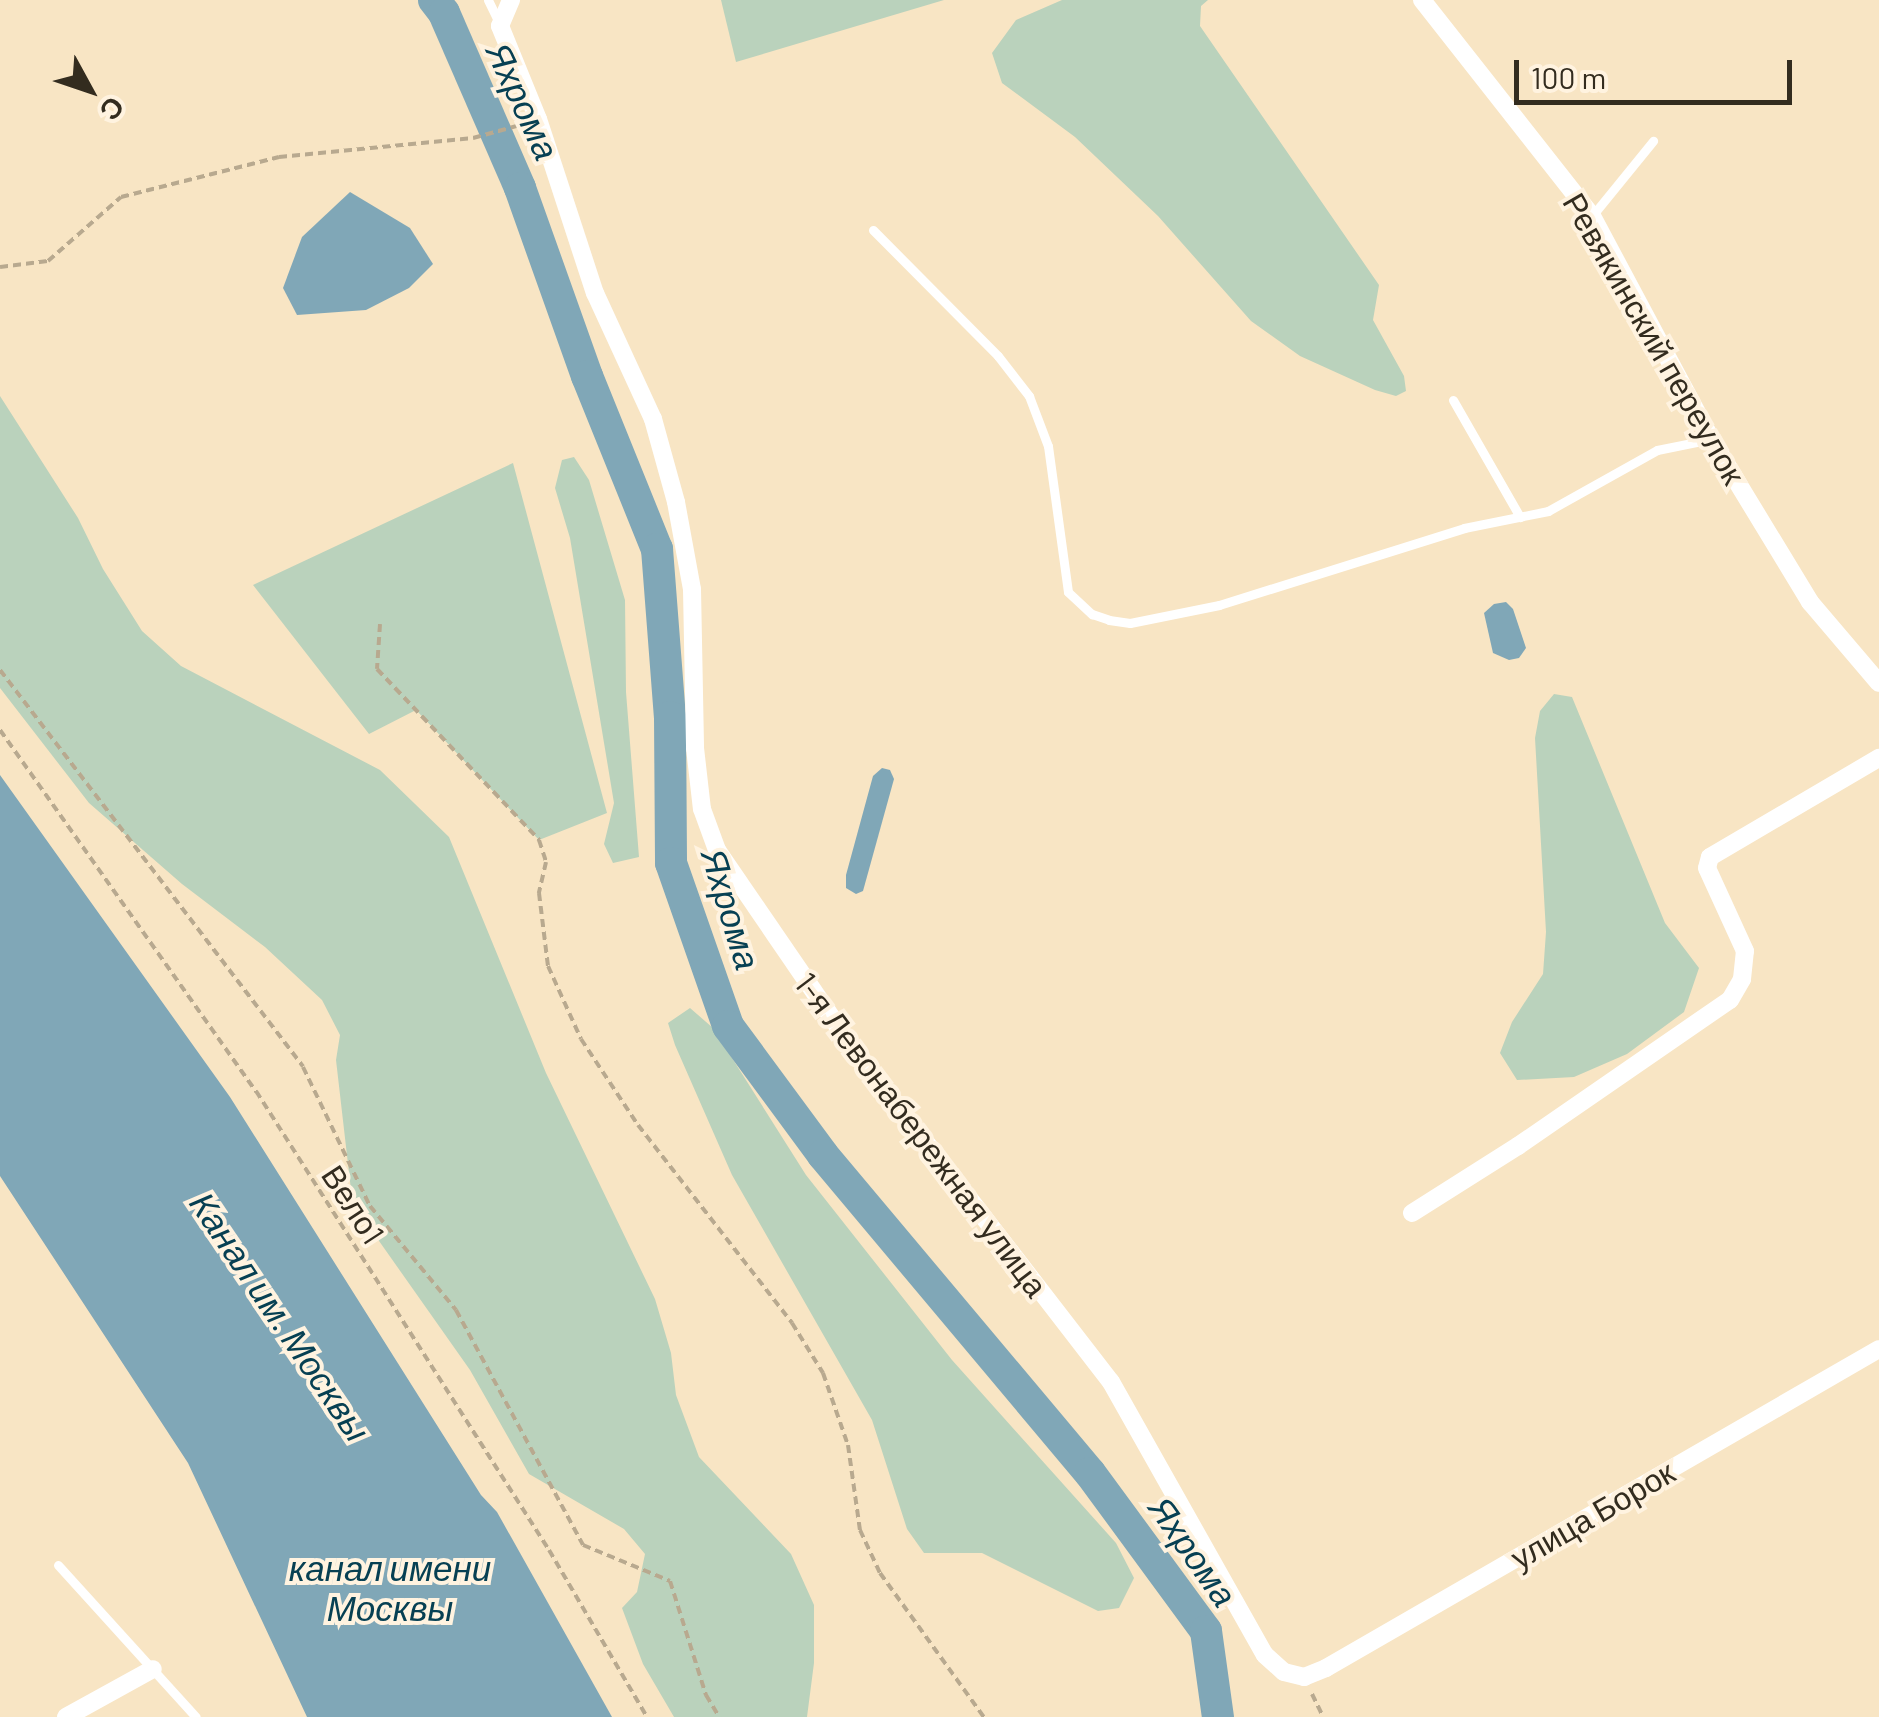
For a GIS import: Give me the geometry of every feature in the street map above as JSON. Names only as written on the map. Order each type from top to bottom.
[{"type":"street","points":[[500,26],[511,0]]},
{"type":"street","name":"Ревякинский переулок","points":[[1422,0],[1592,216],[1711,439],[1810,602],[1879,683]]},
{"type":"street","name":"1-я Левонабережная улица","points":[[500,26],[538,120],[595,294],[653,419],[676,502],[692,589],[696,748],[702,808],[716,850],[848,1043],[1111,1382],[1265,1655],[1284,1672],[1304,1677]]},
{"type":"street","points":[[1412,1213],[1518,1146],[1730,1000],[1742,979],[1744,951],[1708,868],[1710,857],[1879,758]]},
{"type":"street","name":"улица Борок","points":[[1304,1677],[1879,1349]]},
{"type":"street","points":[[66,1717],[154,1668]]},
{"type":"lane","points":[[488,0],[500,26]]},
{"type":"lane","points":[[1592,216],[1653,141]]},
{"type":"lane","points":[[873,230],[998,356],[1029,396],[1050,458],[1062,576],[1068,592],[1092,614],[1130,623],[1219,605],[1464,528],[1548,511],[1657,450],[1711,439]]},
{"type":"lane","points":[[1453,400],[1520,517]]},
{"type":"lane","points":[[58,1565],[196,1717]]},
{"type":"path","points":[[0,267],[48,261],[120,197],[280,158],[473,138],[517,126]]},
{"type":"path","points":[[380,624],[377,669],[539,840],[546,862],[539,893],[548,966],[580,1039],[638,1125],[792,1323],[823,1373],[848,1446],[860,1530],[880,1572],[984,1717]]},
{"type":"path","points":[[0,670],[304,1067],[370,1206],[456,1310],[583,1545],[670,1581],[706,1695],[720,1717]]},
{"type":"path","name":"Вело1","points":[[0,730],[256,1091],[549,1550],[647,1717]]},
{"type":"path","points":[[1304,1677],[1323,1717]]},
{"type":"green space","points":[[721,0],[944,0],[736,62]]},
{"type":"green space","points":[[1062,0],[1208,0],[1201,6],[1200,26],[1379,285],[1373,320],[1404,376],[1406,391],[1396,396],[1375,390],[1300,356],[1251,321],[1158,216],[1075,137],[1002,83],[992,53],[1016,20]]},
{"type":"green space","points":[[0,396],[78,518],[103,569],[142,631],[181,666],[380,770],[449,837],[546,1073],[655,1299],[671,1353],[676,1395],[699,1457],[791,1554],[814,1605],[814,1663],[807,1717],[674,1717],[643,1664],[622,1608],[637,1592],[645,1554],[624,1529],[529,1474],[470,1370],[372,1231],[351,1190],[336,1060],[340,1035],[322,1000],[265,947],[182,884],[89,803],[0,688]]},
{"type":"green space","points":[[574,457],[589,480],[625,600],[626,692],[639,857],[613,863],[604,844],[614,803],[570,538],[555,488],[562,460]]},
{"type":"green space","points":[[513,463],[607,813],[539,840],[416,710],[369,734],[253,585]]},
{"type":"green space","points":[[1554,694],[1572,697],[1665,923],[1699,968],[1684,1012],[1627,1054],[1574,1077],[1517,1080],[1500,1053],[1512,1022],[1543,974],[1546,932],[1535,738],[1540,711]]},
{"type":"green space","points":[[690,1008],[713,1028],[806,1175],[952,1360],[1116,1543],[1134,1578],[1119,1608],[1098,1611],[982,1553],[924,1553],[907,1529],[872,1420],[732,1175],[675,1045],[668,1023]]},
{"type":"water","points":[[350,192],[410,228],[433,264],[409,288],[366,310],[297,315],[283,288],[302,237]]},
{"type":"water","points":[[1506,602],[1513,609],[1526,648],[1519,658],[1509,660],[1493,653],[1484,613],[1494,604]]},
{"type":"water","points":[[882,768],[890,770],[894,779],[863,891],[856,894],[846,888],[846,875],[873,776]]},
{"type":"water","name":"канал имени Москвы","points":[[0,775],[230,1097],[481,1495],[497,1512],[612,1717],[307,1717],[188,1463],[0,1176]]},
{"type":"waterway","name":"Яхрома","points":[[434,0],[444,13],[520,188],[587,376],[657,549],[670,717],[671,863],[728,1026],[823,1155],[1090,1473],[1206,1631],[1218,1717]]},
{"type":"water label","name":"Канал им. Москвы","points":[[281,1316]]}]
